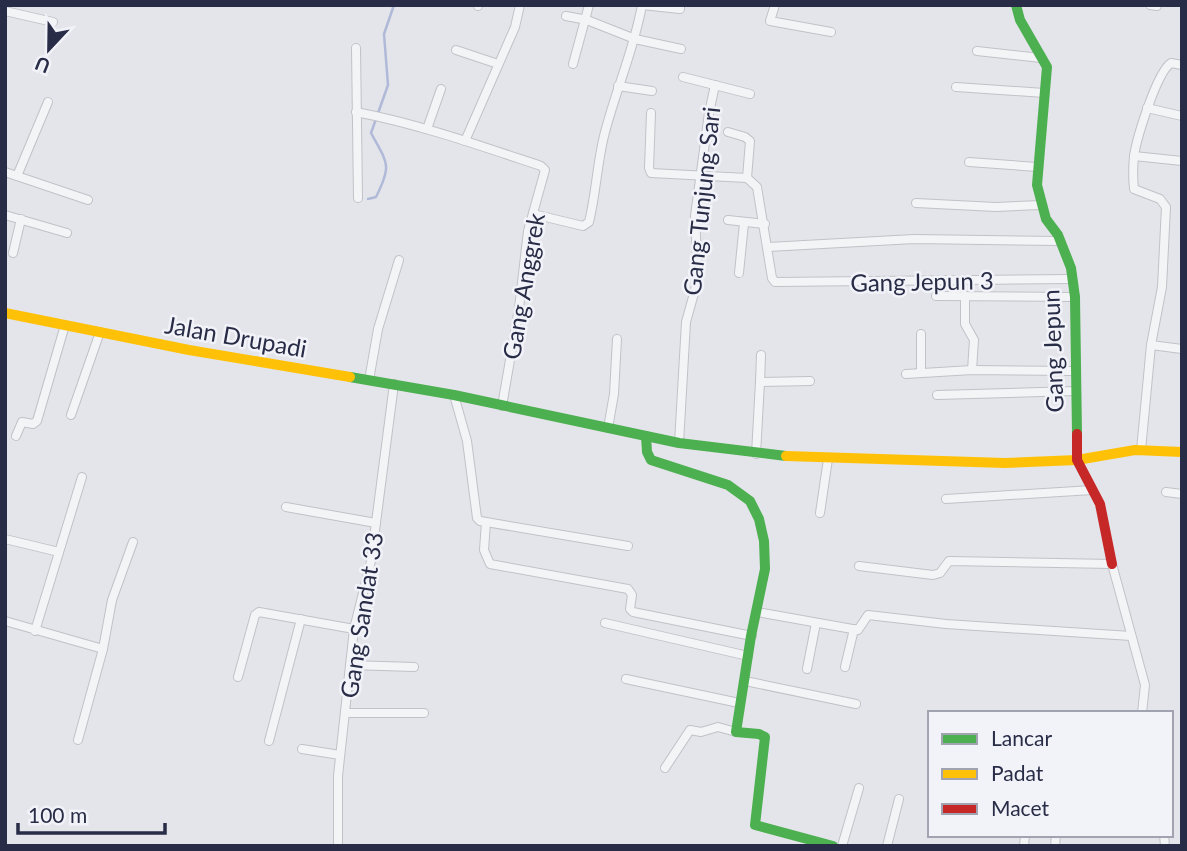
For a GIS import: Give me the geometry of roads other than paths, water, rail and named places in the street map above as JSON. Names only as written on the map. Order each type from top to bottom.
[{"type":"street","points":[[465,141],[515,27],[520,5]]},
{"type":"street","points":[[573,64],[589,5]]},
{"type":"street","points":[[533,214],[583,226],[588,224],[603,139],[635,39],[642,5],[680,9],[680,5]]},
{"type":"street","points":[[775,5],[770,21],[831,32]]},
{"type":"street","points":[[1150,5],[1157,6]]},
{"type":"street","name":"Gang Jepun","points":[[1018,7],[1020,20],[1047,67],[1037,185],[1046,219],[1069,262],[1075,297],[1077,460]]},
{"type":"street","points":[[5,11],[53,22]]},
{"type":"street","points":[[566,16],[586,20],[635,39],[681,49]]},
{"type":"street","points":[[356,48],[358,198]]},
{"type":"street","points":[[456,50],[498,64]]},
{"type":"street","points":[[977,51],[1041,58]]},
{"type":"street","points":[[1141,450],[1151,345],[1162,287],[1166,206],[1160,199],[1134,189],[1134,156],[1147,108],[1165,68],[1171,63],[1182,65]]},
{"type":"street","points":[[683,77],[750,94]]},
{"type":"street","name":"Gang Tunjung Sari","points":[[679,443],[685,322],[698,279],[695,216],[715,85]]},
{"type":"street","points":[[618,86],[652,91]]},
{"type":"street","points":[[957,87],[1044,93]]},
{"type":"street","points":[[426,129],[441,89]]},
{"type":"street","points":[[17,176],[48,102]]},
{"type":"street","points":[[1147,108],[1182,116]]},
{"type":"street","name":"Gang Anggrek","points":[[356,112],[384,117],[465,141],[543,167],[546,172],[528,231],[519,308],[502,406]]},
{"type":"street","points":[[651,113],[649,172],[747,178],[757,187],[768,247],[914,239],[1060,241]]},
{"type":"street","points":[[728,132],[750,141],[747,178]]},
{"type":"street","points":[[1134,156],[1182,161]]},
{"type":"street","points":[[969,162],[1037,167]]},
{"type":"street","points":[[5,172],[88,200]]},
{"type":"street","points":[[916,203],[996,207],[1041,205]]},
{"type":"street","points":[[5,215],[67,233]]},
{"type":"street","points":[[13,253],[21,219]]},
{"type":"street","points":[[728,220],[765,224]]},
{"type":"street","points":[[739,273],[744,223]]},
{"type":"street","name":"Gang Jepun 3","points":[[768,247],[773,281],[1071,279]]},
{"type":"street","points":[[369,380],[378,329],[399,260]]},
{"type":"street","points":[[936,296],[1075,297]]},
{"type":"street","points":[[965,296],[965,324],[974,340],[972,370]]},
{"type":"street","name":"Jalan Drupadi","points":[[5,313],[189,350],[457,395],[679,443],[756,454],[828,459],[1005,463],[1077,460],[1121,451],[1182,452]]},
{"type":"street","points":[[16,436],[21,423],[33,424],[37,421],[65,325]]},
{"type":"street","points":[[71,415],[100,332]]},
{"type":"street","points":[[920,373],[921,334]]},
{"type":"street","points":[[608,428],[614,394],[617,339]]},
{"type":"street","points":[[1151,345],[1182,349]]},
{"type":"street","points":[[756,454],[761,355]]},
{"type":"street","points":[[906,374],[972,370],[1074,371]]},
{"type":"street","points":[[760,382],[810,381]]},
{"type":"street","name":"Gang Sandat 33","points":[[338,846],[340,755],[354,629],[371,561],[394,384]]},
{"type":"street","points":[[937,395],[1075,391]]},
{"type":"street","points":[[457,395],[467,441],[477,518],[486,522],[628,546]]},
{"type":"street","points":[[646,436],[647,452],[651,460],[698,474],[733,489],[750,500],[758,513],[766,549],[765,578],[751,636],[736,732]]},
{"type":"street","points":[[820,513],[828,459]]},
{"type":"street","points":[[1077,460],[1100,505],[1112,564],[1145,685],[1142,711]]},
{"type":"street","points":[[35,631],[82,477]]},
{"type":"street","points":[[946,499],[1092,490]]},
{"type":"street","points":[[1166,492],[1182,494]]},
{"type":"street","points":[[286,507],[376,523]]},
{"type":"street","points":[[486,522],[484,550],[489,564],[628,590],[632,592],[630,609],[634,612],[751,636]]},
{"type":"street","points":[[5,539],[59,552]]},
{"type":"street","points":[[78,740],[103,649],[112,600],[133,542]]},
{"type":"street","points":[[859,566],[933,575],[940,573],[949,561],[1112,564]]},
{"type":"street","points":[[238,677],[259,612],[354,629]]},
{"type":"street","points":[[758,612],[853,629],[859,629],[868,615],[946,624],[1131,636]]},
{"type":"street","points":[[270,741],[301,619]]},
{"type":"street","points":[[5,621],[103,649]]},
{"type":"street","points":[[605,623],[748,656]]},
{"type":"street","points":[[807,669],[816,623]]},
{"type":"street","points":[[845,667],[853,629]]},
{"type":"street","points":[[350,665],[414,667]]},
{"type":"street","points":[[626,679],[739,703]]},
{"type":"street","points":[[745,681],[856,704]]},
{"type":"street","points":[[345,713],[424,713]]},
{"type":"street","points":[[666,768],[690,730],[701,732],[718,727],[759,734],[765,737],[755,825],[793,841],[833,846]]},
{"type":"street","points":[[302,749],[340,755]]},
{"type":"street","points":[[842,846],[859,788]]},
{"type":"street","points":[[887,846],[899,799]]},
{"type":"waterway","points":[[368,199],[376,197],[386,171],[384,158],[371,133],[388,85],[384,34],[394,5]]}]
